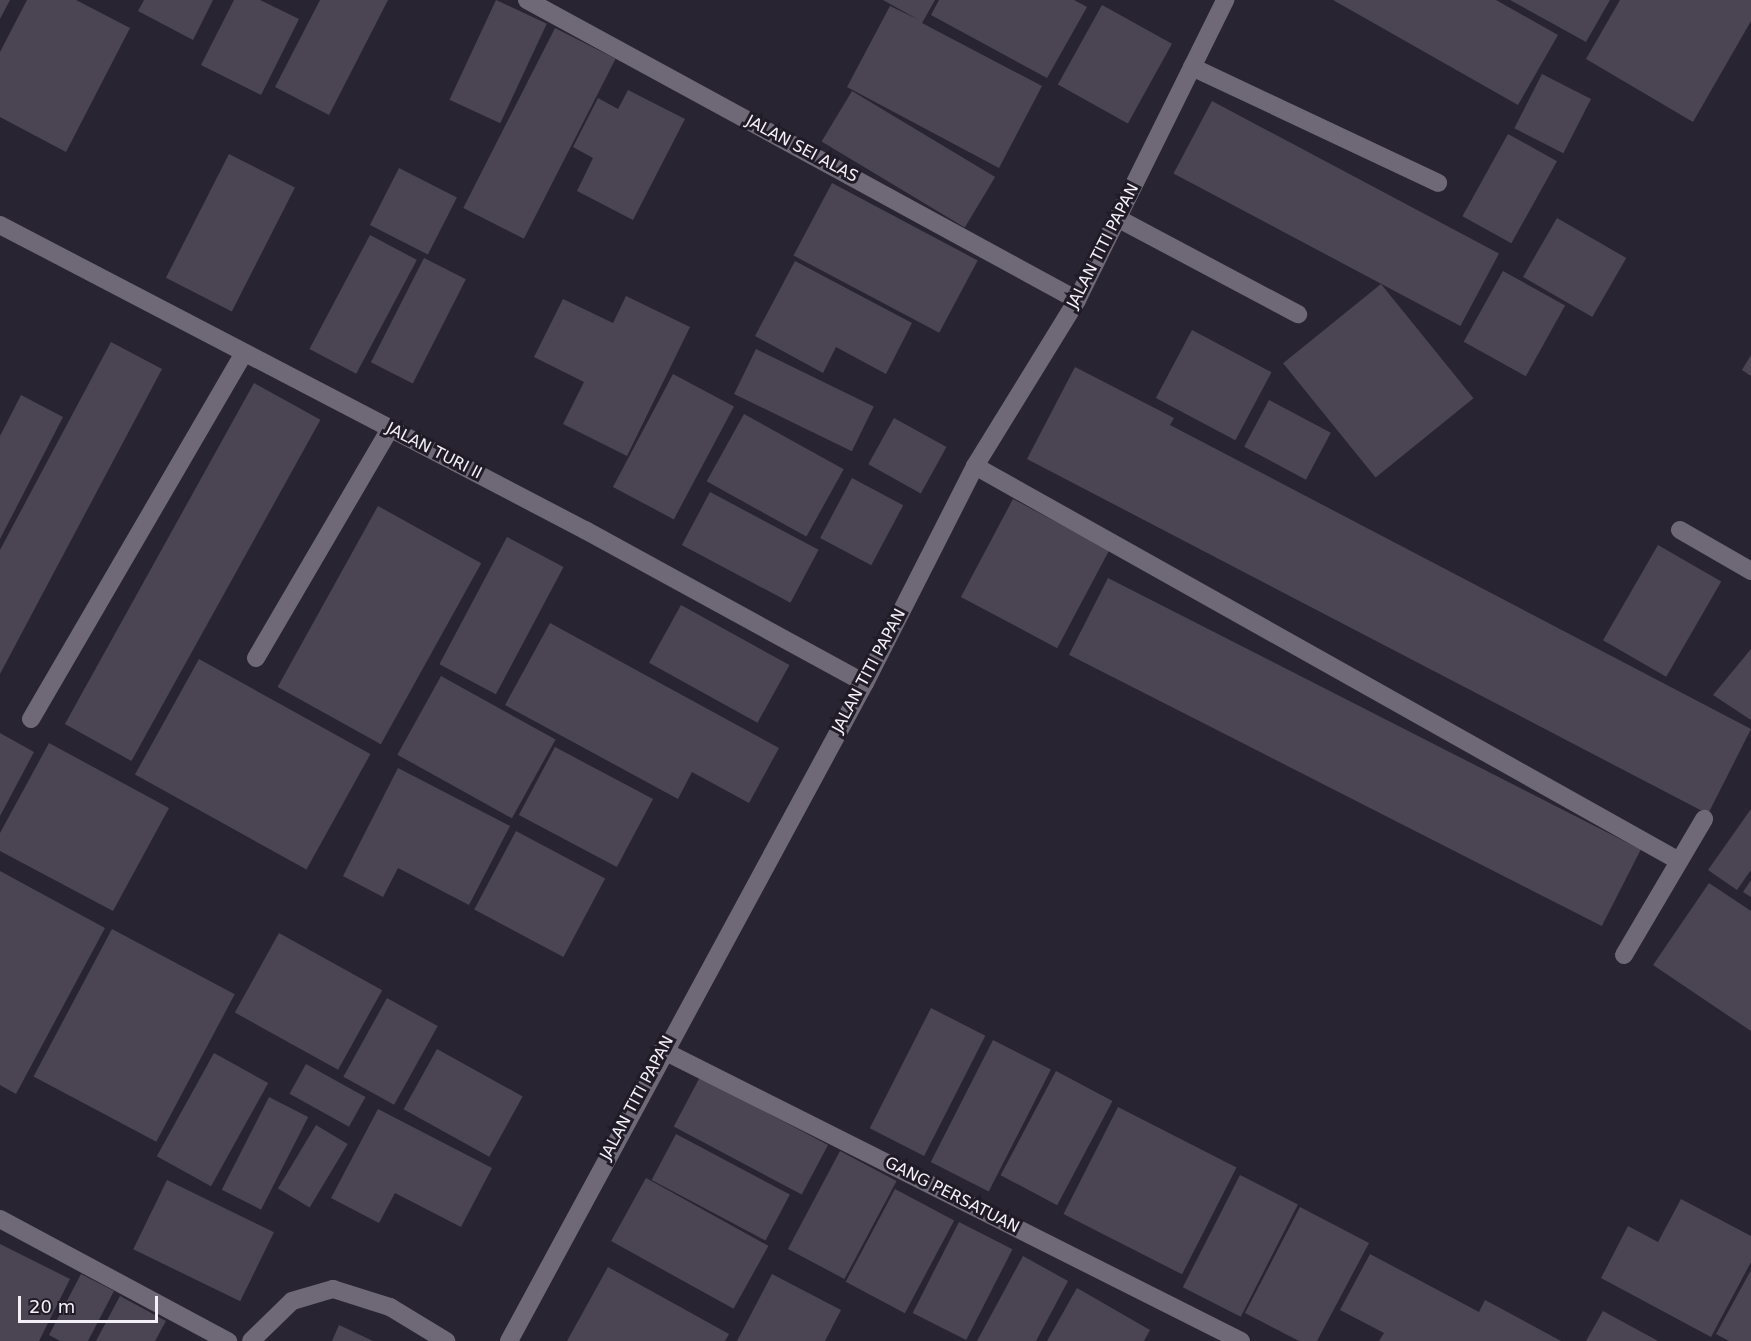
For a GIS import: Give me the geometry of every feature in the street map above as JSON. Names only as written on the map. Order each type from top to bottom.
[{"type":"street","name":"JALAN SEI ALAS","points":[[527,0],[1077,300]]},
{"type":"street","name":"JALAN TITI PAPAN","points":[[509,1341],[662,1050],[865,683],[975,466],[1077,300],[1119,219],[1225,0]]},
{"type":"street","points":[[1192,67],[1438,183]]},
{"type":"street","points":[[1119,219],[1298,314]]},
{"type":"street","name":"JALAN TURI II","points":[[0,225],[243,355],[390,429],[865,683]]},
{"type":"street","points":[[31,719],[243,355]]},
{"type":"street","points":[[256,658],[390,429]]},
{"type":"street","points":[[975,466],[1678,861]]},
{"type":"street","points":[[1680,530],[1751,571]]},
{"type":"street","points":[[1624,955],[1704,819]]},
{"type":"street","name":"GANG PERSATUAN","points":[[662,1050],[1241,1341]]},
{"type":"street","points":[[0,1219],[228,1341]]},
{"type":"street","points":[[251,1341],[292,1301],[333,1289],[390,1307],[446,1341]]},
{"type":"building","points":[[0,0],[10,0],[0,19]]},
{"type":"building","points":[[27,0],[76,0],[130,28],[66,152],[0,117],[0,52]]},
{"type":"building","points":[[144,0],[213,0],[193,40],[138,11]]},
{"type":"building","points":[[234,0],[260,0],[299,19],[261,95],[201,65]]},
{"type":"building","points":[[320,0],[388,0],[329,115],[275,87]]},
{"type":"building","points":[[496,0],[547,24],[500,123],[450,100]]},
{"type":"building","points":[[883,0],[935,0],[922,23],[1042,86],[999,168],[847,87],[890,6],[919,20]]},
{"type":"building","points":[[939,0],[1074,0],[1087,7],[1047,78],[931,15]]},
{"type":"building","points":[[1333,0],[1496,0],[1558,35],[1518,105]]},
{"type":"building","points":[[1510,0],[1610,0],[1586,42]]},
{"type":"building","points":[[1620,0],[1751,0],[1751,21],[1693,122],[1586,59]]},
{"type":"building","points":[[1102,5],[1172,44],[1128,123],[1058,85]]},
{"type":"building","points":[[555,28],[616,59],[524,239],[463,208]]},
{"type":"building","points":[[1542,74],[1591,99],[1563,153],[1514,128]]},
{"type":"building","points":[[628,90],[685,119],[633,220],[577,191],[593,158],[573,147],[598,98],[618,109]]},
{"type":"building","points":[[852,91],[995,177],[965,228],[822,142]]},
{"type":"building","points":[[1212,101],[1499,254],[1460,326],[1174,173]]},
{"type":"building","points":[[1508,134],[1557,161],[1511,243],[1462,216]]},
{"type":"building","points":[[229,154],[295,188],[232,311],[166,278]]},
{"type":"building","points":[[399,168],[457,198],[428,255],[370,225]]},
{"type":"building","points":[[832,183],[978,260],[939,333],[794,255]]},
{"type":"building","points":[[1557,218],[1626,258],[1592,317],[1523,277]]},
{"type":"building","points":[[370,235],[417,260],[356,374],[309,349]]},
{"type":"building","points":[[424,258],[466,279],[413,384],[371,362]]},
{"type":"building","points":[[795,261],[912,323],[886,374],[836,347],[823,373],[755,336]]},
{"type":"building","points":[[1503,271],[1565,305],[1526,376],[1464,342]]},
{"type":"building","points":[[1381,284],[1474,398],[1376,478],[1283,363]]},
{"type":"building","points":[[626,296],[690,327],[627,456],[563,424],[584,382],[534,357],[563,299],[613,323]]},
{"type":"building","points":[[1192,330],[1271,372],[1235,440],[1156,398]]},
{"type":"building","points":[[111,342],[162,369],[0,674],[0,550]]},
{"type":"building","points":[[756,349],[874,406],[852,451],[734,394]]},
{"type":"building","points":[[1751,355],[1751,376],[1742,370]]},
{"type":"building","points":[[1075,367],[1174,418],[1170,425],[1751,729],[1708,814],[1027,459]]},
{"type":"building","points":[[673,374],[734,406],[674,519],[613,487]]},
{"type":"building","points":[[254,383],[320,420],[131,761],[65,724]]},
{"type":"building","points":[[21,395],[63,417],[0,539],[0,436]]},
{"type":"building","points":[[1269,400],[1331,433],[1306,480],[1244,447]]},
{"type":"building","points":[[744,414],[844,469],[806,537],[707,481]]},
{"type":"building","points":[[894,418],[946,447],[921,493],[868,464]]},
{"type":"building","points":[[852,478],[903,505],[871,565],[820,538]]},
{"type":"building","points":[[710,492],[819,550],[790,603],[682,545]]},
{"type":"building","points":[[1013,499],[1109,550],[1057,648],[961,597]]},
{"type":"building","points":[[378,506],[481,563],[381,744],[278,687]]},
{"type":"building","points":[[507,537],[564,567],[496,694],[439,664]]},
{"type":"building","points":[[1658,545],[1721,581],[1666,677],[1603,640]]},
{"type":"building","points":[[1108,578],[1641,849],[1602,926],[1069,655]]},
{"type":"building","points":[[681,605],[789,665],[757,723],[649,663]]},
{"type":"building","points":[[550,623],[779,748],[749,803],[692,772],[678,799],[505,705]]},
{"type":"building","points":[[1751,649],[1751,720],[1713,695]]},
{"type":"building","points":[[199,659],[370,754],[306,869],[135,774]]},
{"type":"building","points":[[441,676],[556,740],[512,818],[397,755]]},
{"type":"building","points":[[0,733],[34,752],[0,816]]},
{"type":"building","points":[[49,743],[169,808],[113,911],[0,851],[0,833]]},
{"type":"building","points":[[555,747],[653,799],[617,867],[519,815]]},
{"type":"building","points":[[398,768],[510,826],[469,905],[398,868],[383,897],[343,876]]},
{"type":"building","points":[[1751,809],[1751,870],[1737,890],[1708,870]]},
{"type":"building","points":[[516,831],[605,878],[563,957],[474,910]]},
{"type":"building","points":[[0,871],[105,928],[16,1094],[0,1085]]},
{"type":"building","points":[[1751,880],[1751,897],[1743,892]]},
{"type":"building","points":[[1709,883],[1751,911],[1751,1031],[1653,965]]},
{"type":"building","points":[[112,929],[235,994],[156,1142],[34,1076]]},
{"type":"building","points":[[279,933],[382,990],[338,1070],[235,1013]]},
{"type":"building","points":[[387,998],[438,1026],[394,1105],[343,1077]]},
{"type":"building","points":[[931,1008],[985,1036],[924,1156],[870,1128]]},
{"type":"building","points":[[993,1040],[1051,1070],[989,1192],[931,1162]]},
{"type":"building","points":[[437,1049],[523,1097],[489,1157],[404,1109]]},
{"type":"building","points":[[214,1053],[268,1083],[211,1186],[157,1156]]},
{"type":"building","points":[[306,1064],[365,1097],[349,1127],[290,1094]]},
{"type":"building","points":[[1056,1071],[1113,1101],[1057,1205],[1001,1175]]},
{"type":"building","points":[[700,1077],[828,1145],[802,1195],[674,1126]]},
{"type":"building","points":[[269,1097],[308,1117],[261,1210],[222,1190]]},
{"type":"building","points":[[1118,1107],[1237,1167],[1182,1274],[1064,1214]]},
{"type":"building","points":[[378,1109],[492,1168],[461,1227],[395,1193],[379,1223],[331,1198]]},
{"type":"building","points":[[316,1125],[348,1144],[310,1207],[278,1188]]},
{"type":"building","points":[[676,1134],[790,1195],[765,1240],[652,1180]]},
{"type":"building","points":[[840,1151],[897,1181],[844,1279],[788,1249]]},
{"type":"building","points":[[1240,1175],[1298,1205],[1241,1317],[1183,1287]]},
{"type":"building","points":[[646,1178],[768,1246],[734,1309],[611,1241]]},
{"type":"building","points":[[167,1180],[274,1232],[240,1301],[133,1249]]},
{"type":"building","points":[[895,1189],[954,1220],[905,1313],[846,1282]]},
{"type":"building","points":[[1681,1199],[1751,1236],[1751,1262],[1711,1337],[1601,1278],[1628,1226],[1658,1242]]},
{"type":"building","points":[[1300,1207],[1369,1243],[1317,1341],[1299,1341],[1245,1313]]},
{"type":"building","points":[[959,1222],[1012,1249],[966,1340],[913,1313]]},
{"type":"building","points":[[0,1244],[70,1279],[39,1341],[0,1341]]},
{"type":"building","points":[[1370,1254],[1479,1312],[1485,1300],[1561,1341],[1379,1341],[1384,1333],[1340,1310]]},
{"type":"building","points":[[1023,1256],[1068,1281],[1036,1341],[977,1341]]},
{"type":"building","points":[[608,1267],[729,1334],[725,1341],[567,1341]]},
{"type":"building","points":[[1751,1270],[1751,1341],[1729,1341],[1716,1334]]},
{"type":"building","points":[[81,1274],[114,1291],[88,1341],[60,1341],[49,1335]]},
{"type":"building","points":[[772,1274],[841,1310],[825,1341],[737,1341]]},
{"type":"building","points":[[1077,1288],[1150,1330],[1144,1341],[1047,1341]]},
{"type":"building","points":[[120,1296],[166,1321],[155,1341],[96,1341]]},
{"type":"building","points":[[1603,1311],[1658,1341],[1586,1341]]},
{"type":"building","points":[[339,1325],[373,1341],[332,1341]]}]
